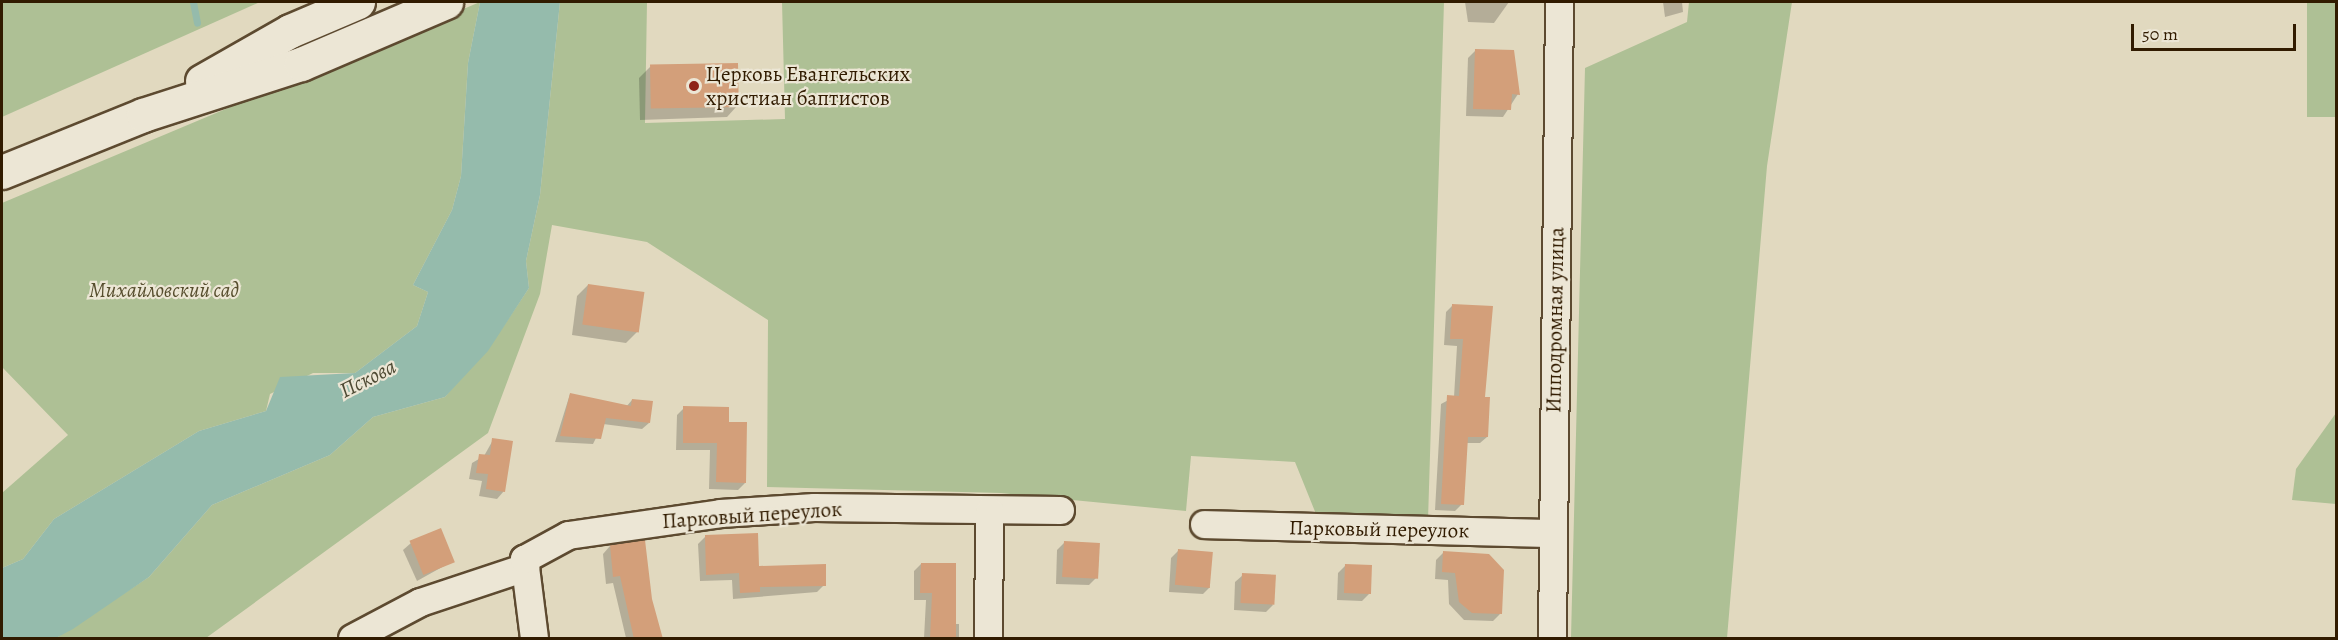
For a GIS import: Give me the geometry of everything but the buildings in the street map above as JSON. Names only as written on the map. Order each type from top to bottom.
[{"type":"street","points":[[143,115],[290,31],[358,2]]},
{"type":"street","points":[[2,172],[143,115],[301,64],[446,2]]},
{"type":"street","name":"Ипподромная улица","points":[[1552,639],[1559,2]]},
{"type":"street","name":"Парковый переулок","points":[[352,639],[420,602],[524,563],[578,533],[720,513],[814,507],[989,511],[1060,510]]},
{"type":"street","points":[[988,639],[989,511]]},
{"type":"street","name":"Парковый переулок","points":[[1204,524],[1553,533]]},
{"type":"street","points":[[524,563],[534,639]]},
{"type":"green space","points":[[2,2],[260,2],[2,117]]},
{"type":"green space","name":"Михайловский сад","points":[[480,2],[468,63],[461,176],[452,210],[413,285],[428,292],[417,326],[355,373],[313,373],[270,394],[266,411],[199,431],[54,519],[23,559],[2,568],[2,493],[68,435],[2,367],[2,203]]},
{"type":"green space","points":[[560,2],[647,2],[645,123],[785,119],[782,2],[1444,2],[1428,520],[1316,514],[1295,462],[1191,456],[1186,511],[1001,493],[767,487],[768,320],[647,242],[552,225],[540,294],[488,433],[206,638],[56,638],[149,577],[212,505],[330,455],[373,417],[445,397],[503,327],[529,288],[526,261],[540,195]]},
{"type":"green space","points":[[1689,2],[1792,2],[1767,166],[1727,638],[1571,638],[1585,68],[1687,22]]},
{"type":"green space","points":[[2307,2],[2336,2],[2336,117],[2307,117]]},
{"type":"green space","points":[[2336,413],[2336,504],[2292,500],[2296,469]]},
{"type":"water","name":"Пскова","points":[[480,2],[560,2],[540,195],[526,261],[529,288],[488,351],[445,397],[373,417],[330,455],[212,505],[149,577],[73,629],[56,638],[2,638],[2,568],[23,559],[54,519],[199,431],[266,411],[280,377],[355,373],[417,326],[428,292],[413,285],[452,210],[461,176],[468,63]]},
{"type":"waterway","points":[[193,2],[197,23]]},
{"type":"place","name":"Церковь Евангельских христиан баптистов","points":[[694,86]]}]
